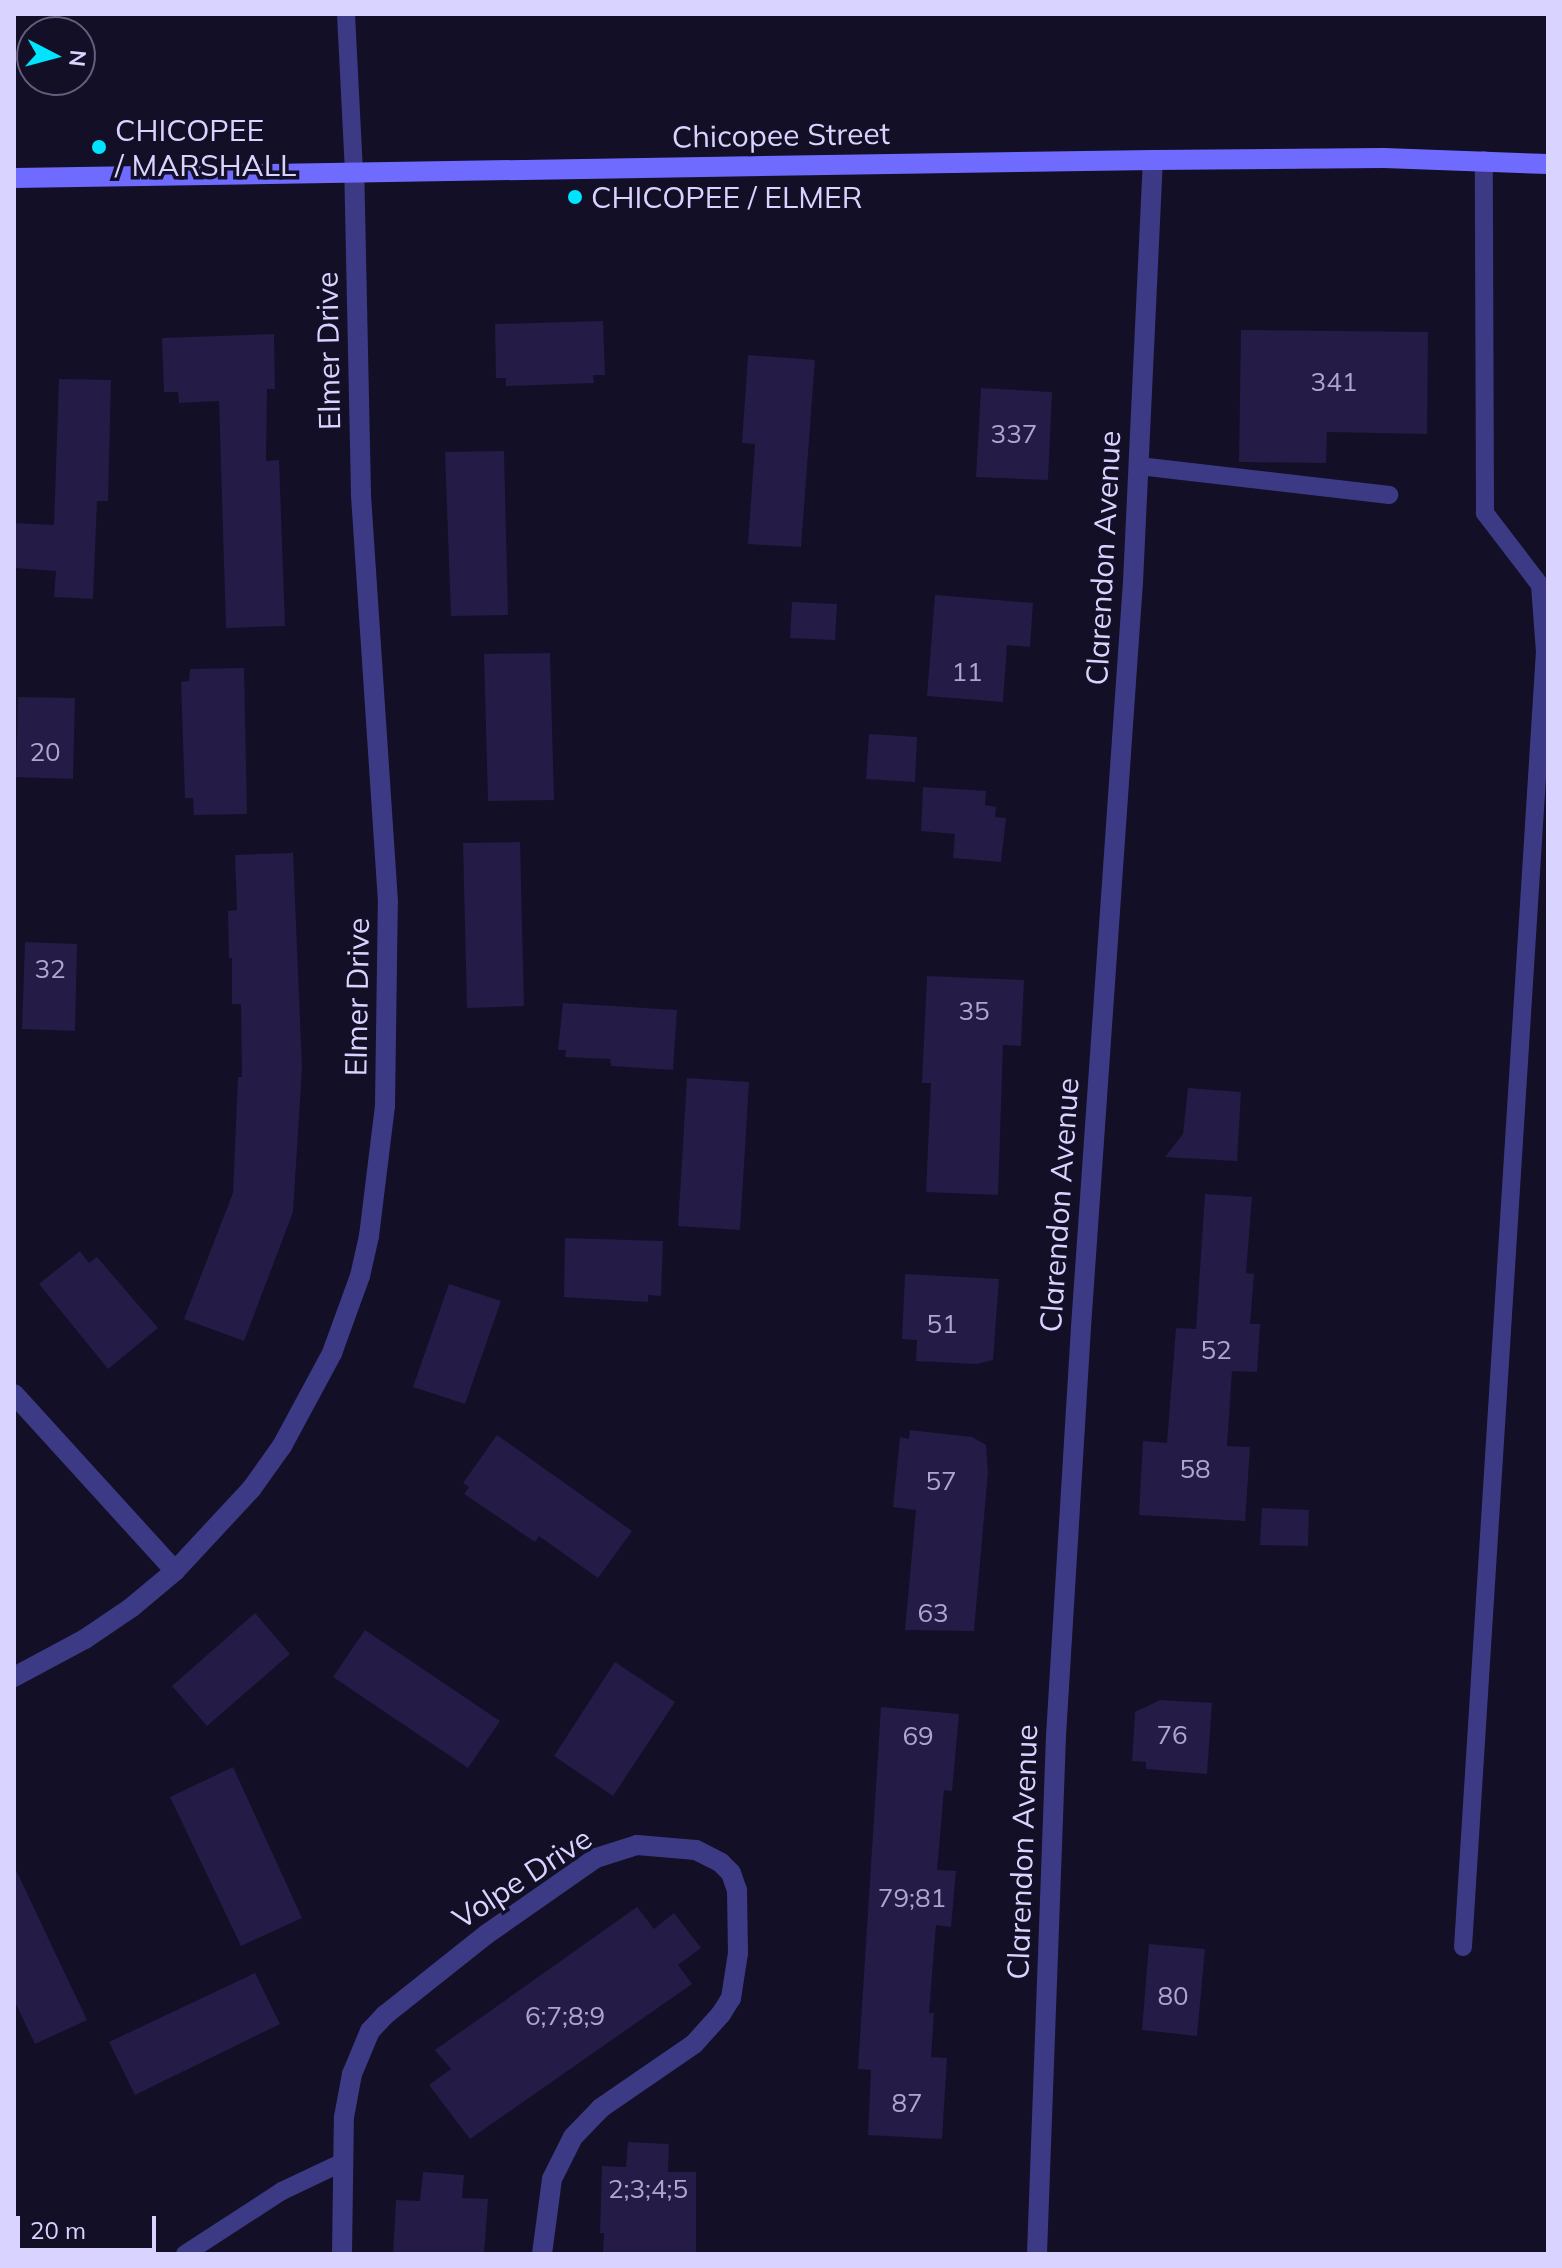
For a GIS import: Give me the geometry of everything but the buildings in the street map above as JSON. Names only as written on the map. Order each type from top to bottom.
[{"type":"main road","name":"Chicopee Street","points":[[14,178],[1153,160],[1484,160],[1548,164]]},
{"type":"street","name":"Clarendon Avenue","points":[[1037,2254],[1058,1705],[1139,466],[1153,160]]},
{"type":"street","name":"Elmer Drive","points":[[14,1677],[85,1639],[175,1571],[252,1488],[308,1400],[347,1315],[360,1276],[377,1193],[385,1106],[388,902],[361,494],[354,171]]},
{"type":"street","points":[[14,1394],[175,1571]]},
{"type":"street","name":"Volpe Drive","points":[[342,2254],[344,2117],[352,2074],[370,2031],[385,2015],[487,1934],[596,1858],[637,1845],[696,1850],[731,1873],[737,1890],[738,1953],[731,1998],[694,2044],[601,2108],[573,2137],[552,2179],[542,2254]]},
{"type":"lane","points":[[346,14],[354,171]]},
{"type":"lane","points":[[1463,1947],[1545,652],[1540,585],[1485,513],[1484,160]]},
{"type":"lane","points":[[1139,466],[1389,495]]},
{"type":"lane","points":[[185,2254],[282,2191],[343,2162]]},
{"type":"place","name":"CHICOPEE / MARSHALL","points":[[99,147]]},
{"type":"place","name":"CHICOPEE / ELMER","points":[[575,197]]}]
